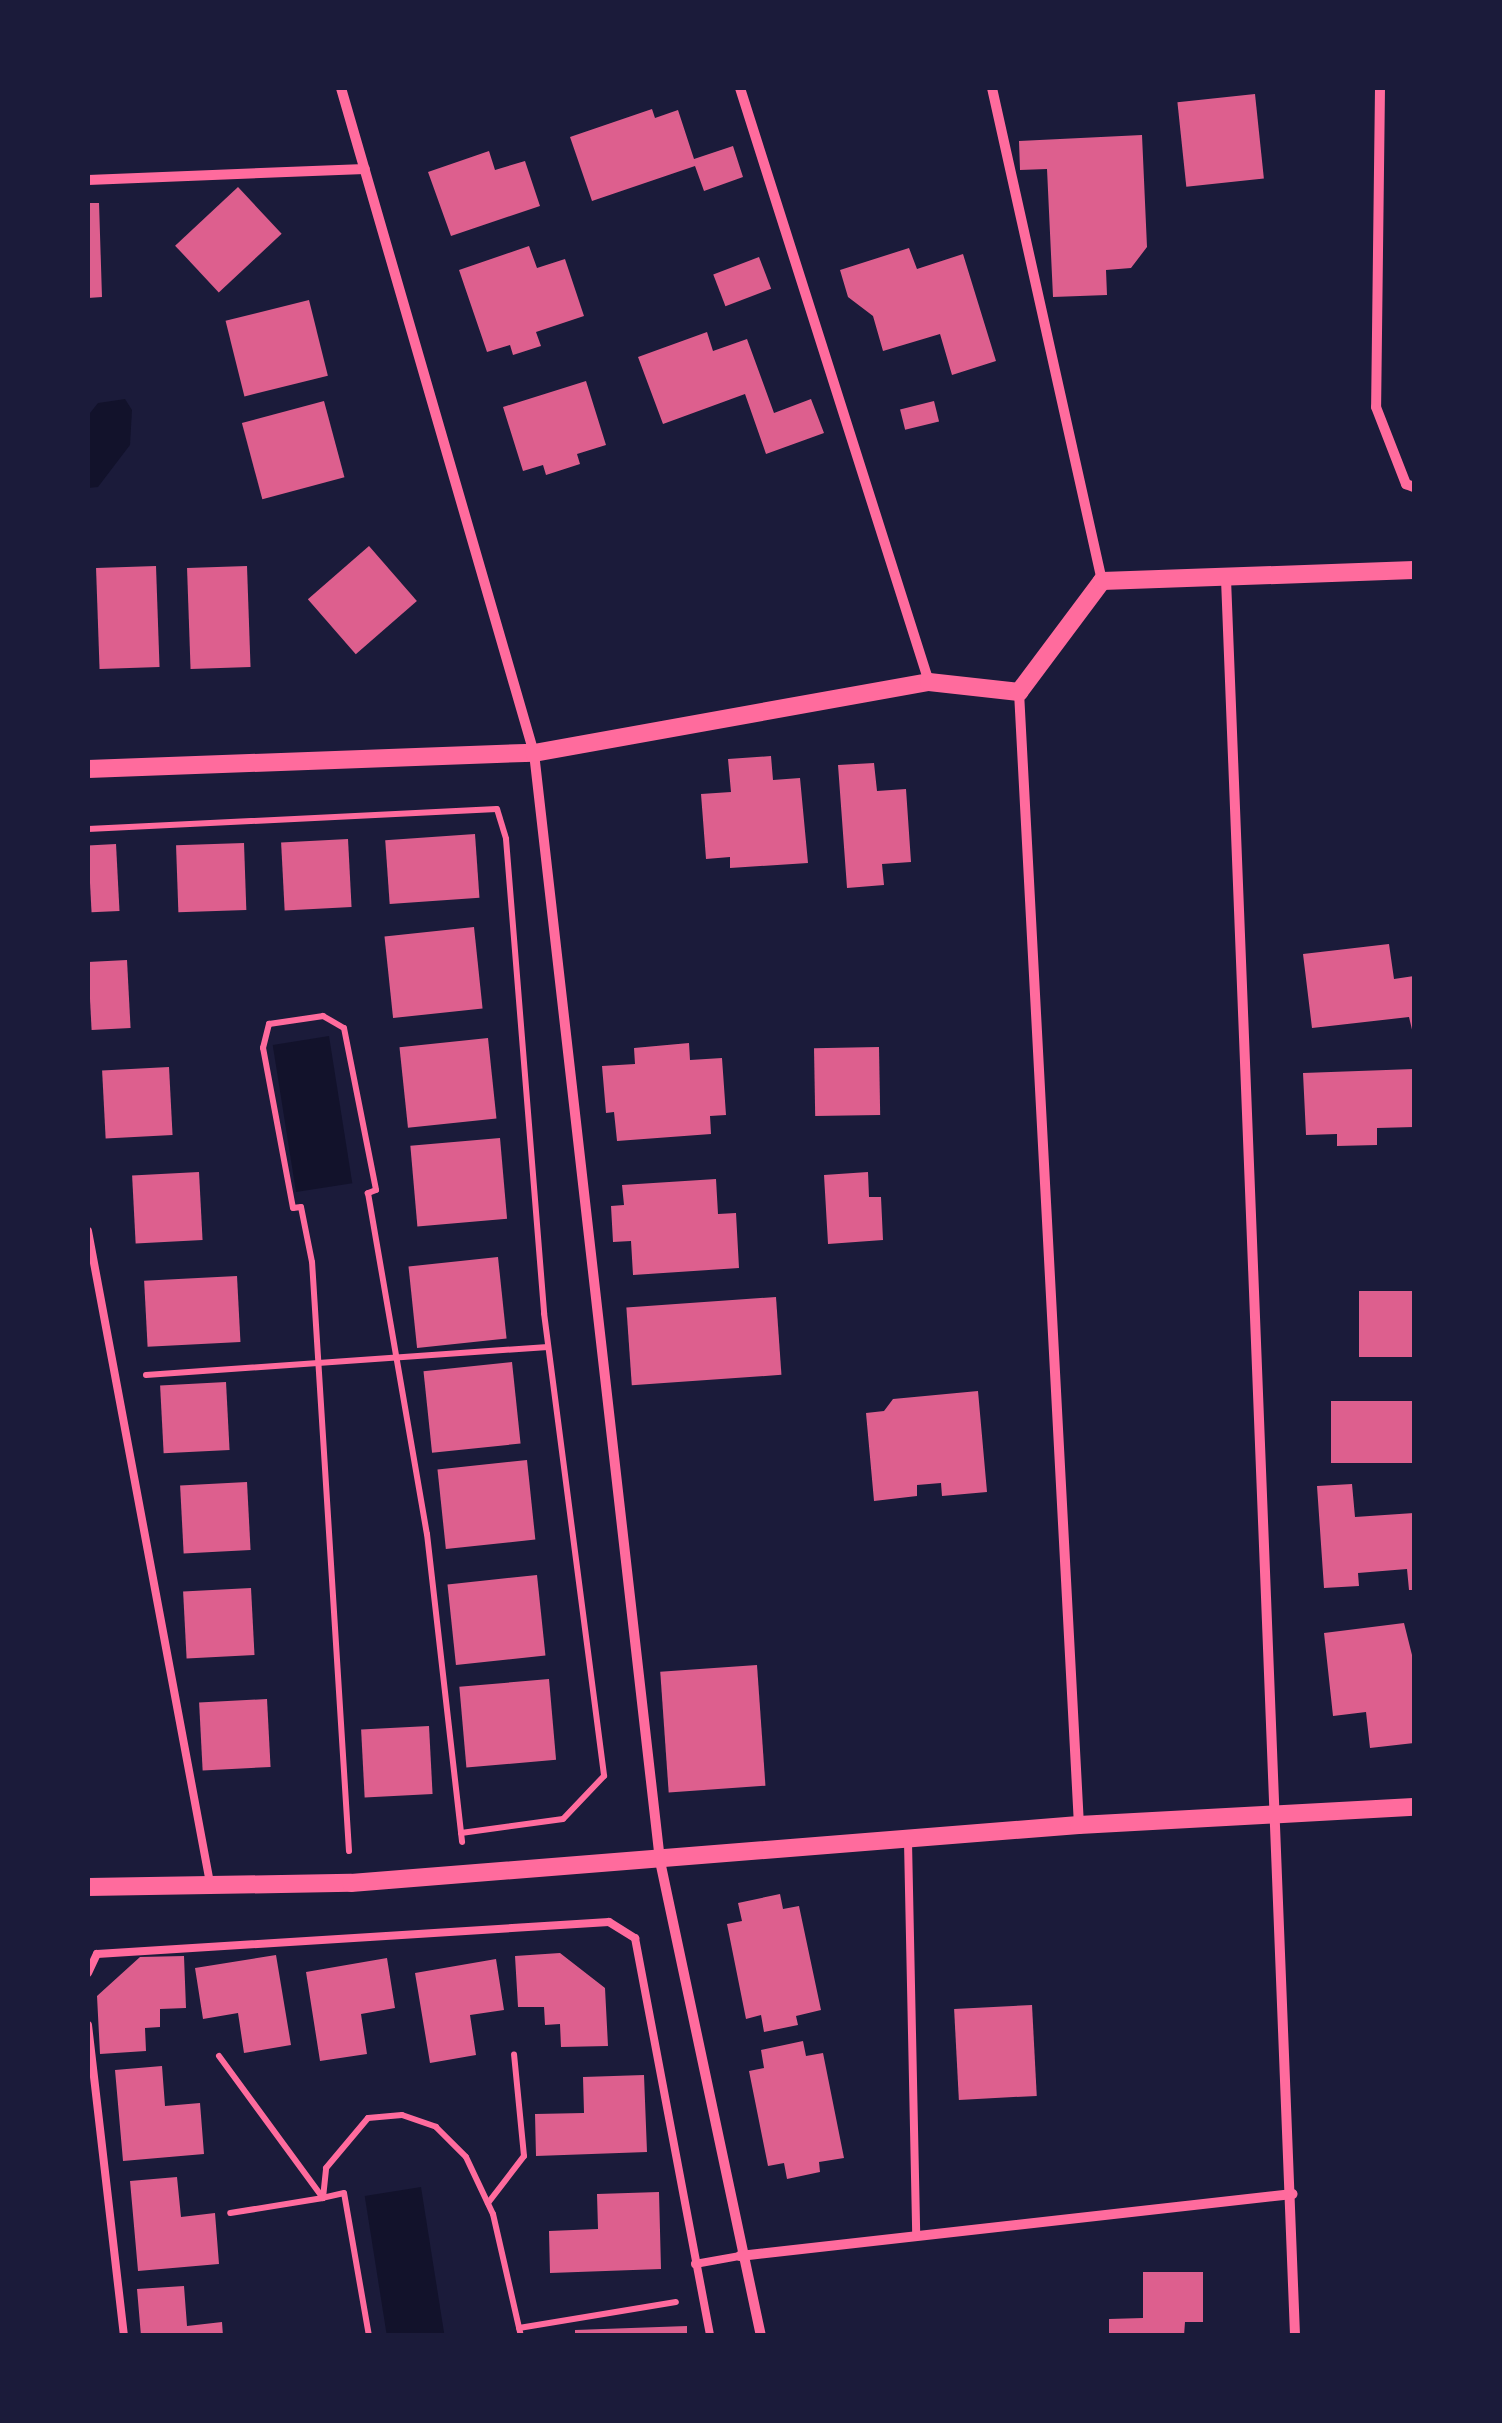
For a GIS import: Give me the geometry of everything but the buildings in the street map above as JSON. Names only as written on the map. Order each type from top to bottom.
[{"type":"street","points":[[342,88],[534,754],[660,1861],[740,2256],[760,2336]]},
{"type":"street","points":[[740,88],[929,682]]},
{"type":"street","points":[[992,88],[1102,581],[1018,692],[1079,1825]]},
{"type":"street","points":[[1380,88],[1376,407],[1406,484],[1414,488]]},
{"type":"street","points":[[88,180],[365,169]]},
{"type":"street","points":[[1102,581],[1414,570]]},
{"type":"street","points":[[1226,579],[1296,2336]]},
{"type":"street","points":[[88,769],[534,754],[929,682],[1018,692]]},
{"type":"street","points":[[88,1887],[352,1883],[908,1842],[1079,1825],[1414,1806]]},
{"type":"street","points":[[740,2256],[1293,2194]]},
{"type":"lane","points":[[88,1231],[211,1887]]},
{"type":"lane","points":[[908,1842],[916,2236]]},
{"type":"lane","points":[[88,1974],[97,1954],[609,1922],[635,1938],[710,2336]]},
{"type":"lane","points":[[88,2025],[124,2336]]},
{"type":"lane","points":[[695,2264],[740,2256]]},
{"type":"path","points":[[88,830],[497,808],[506,839],[548,1348],[604,1776],[563,1819],[461,1833]]},
{"type":"path","points":[[352,1883],[312,1262],[302,1207],[293,1208],[263,1048],[270,1024],[323,1016],[344,1028],[376,1190],[368,1193],[427,1534],[466,1874]]},
{"type":"path","points":[[115,1377],[548,1348]]},
{"type":"path","points":[[488,2203],[524,2156],[514,2054]]},
{"type":"path","points":[[219,2056],[323,2198]]},
{"type":"path","points":[[323,2198],[326,2168],[347,2138],[368,2118],[402,2115],[436,2127],[466,2157],[488,2203],[520,2332],[702,2298]]},
{"type":"path","points":[[230,2213],[344,2193],[369,2336]]},
{"type":"shaded area","points":[[125,399],[132,410],[130,445],[98,487],[88,488],[90,413],[98,403]]},
{"type":"shaded area","points":[[329,1036],[352,1183],[296,1192],[273,1045]]},
{"type":"shaded area","points":[[421,2187],[444,2335],[387,2336],[365,2196]]}]
